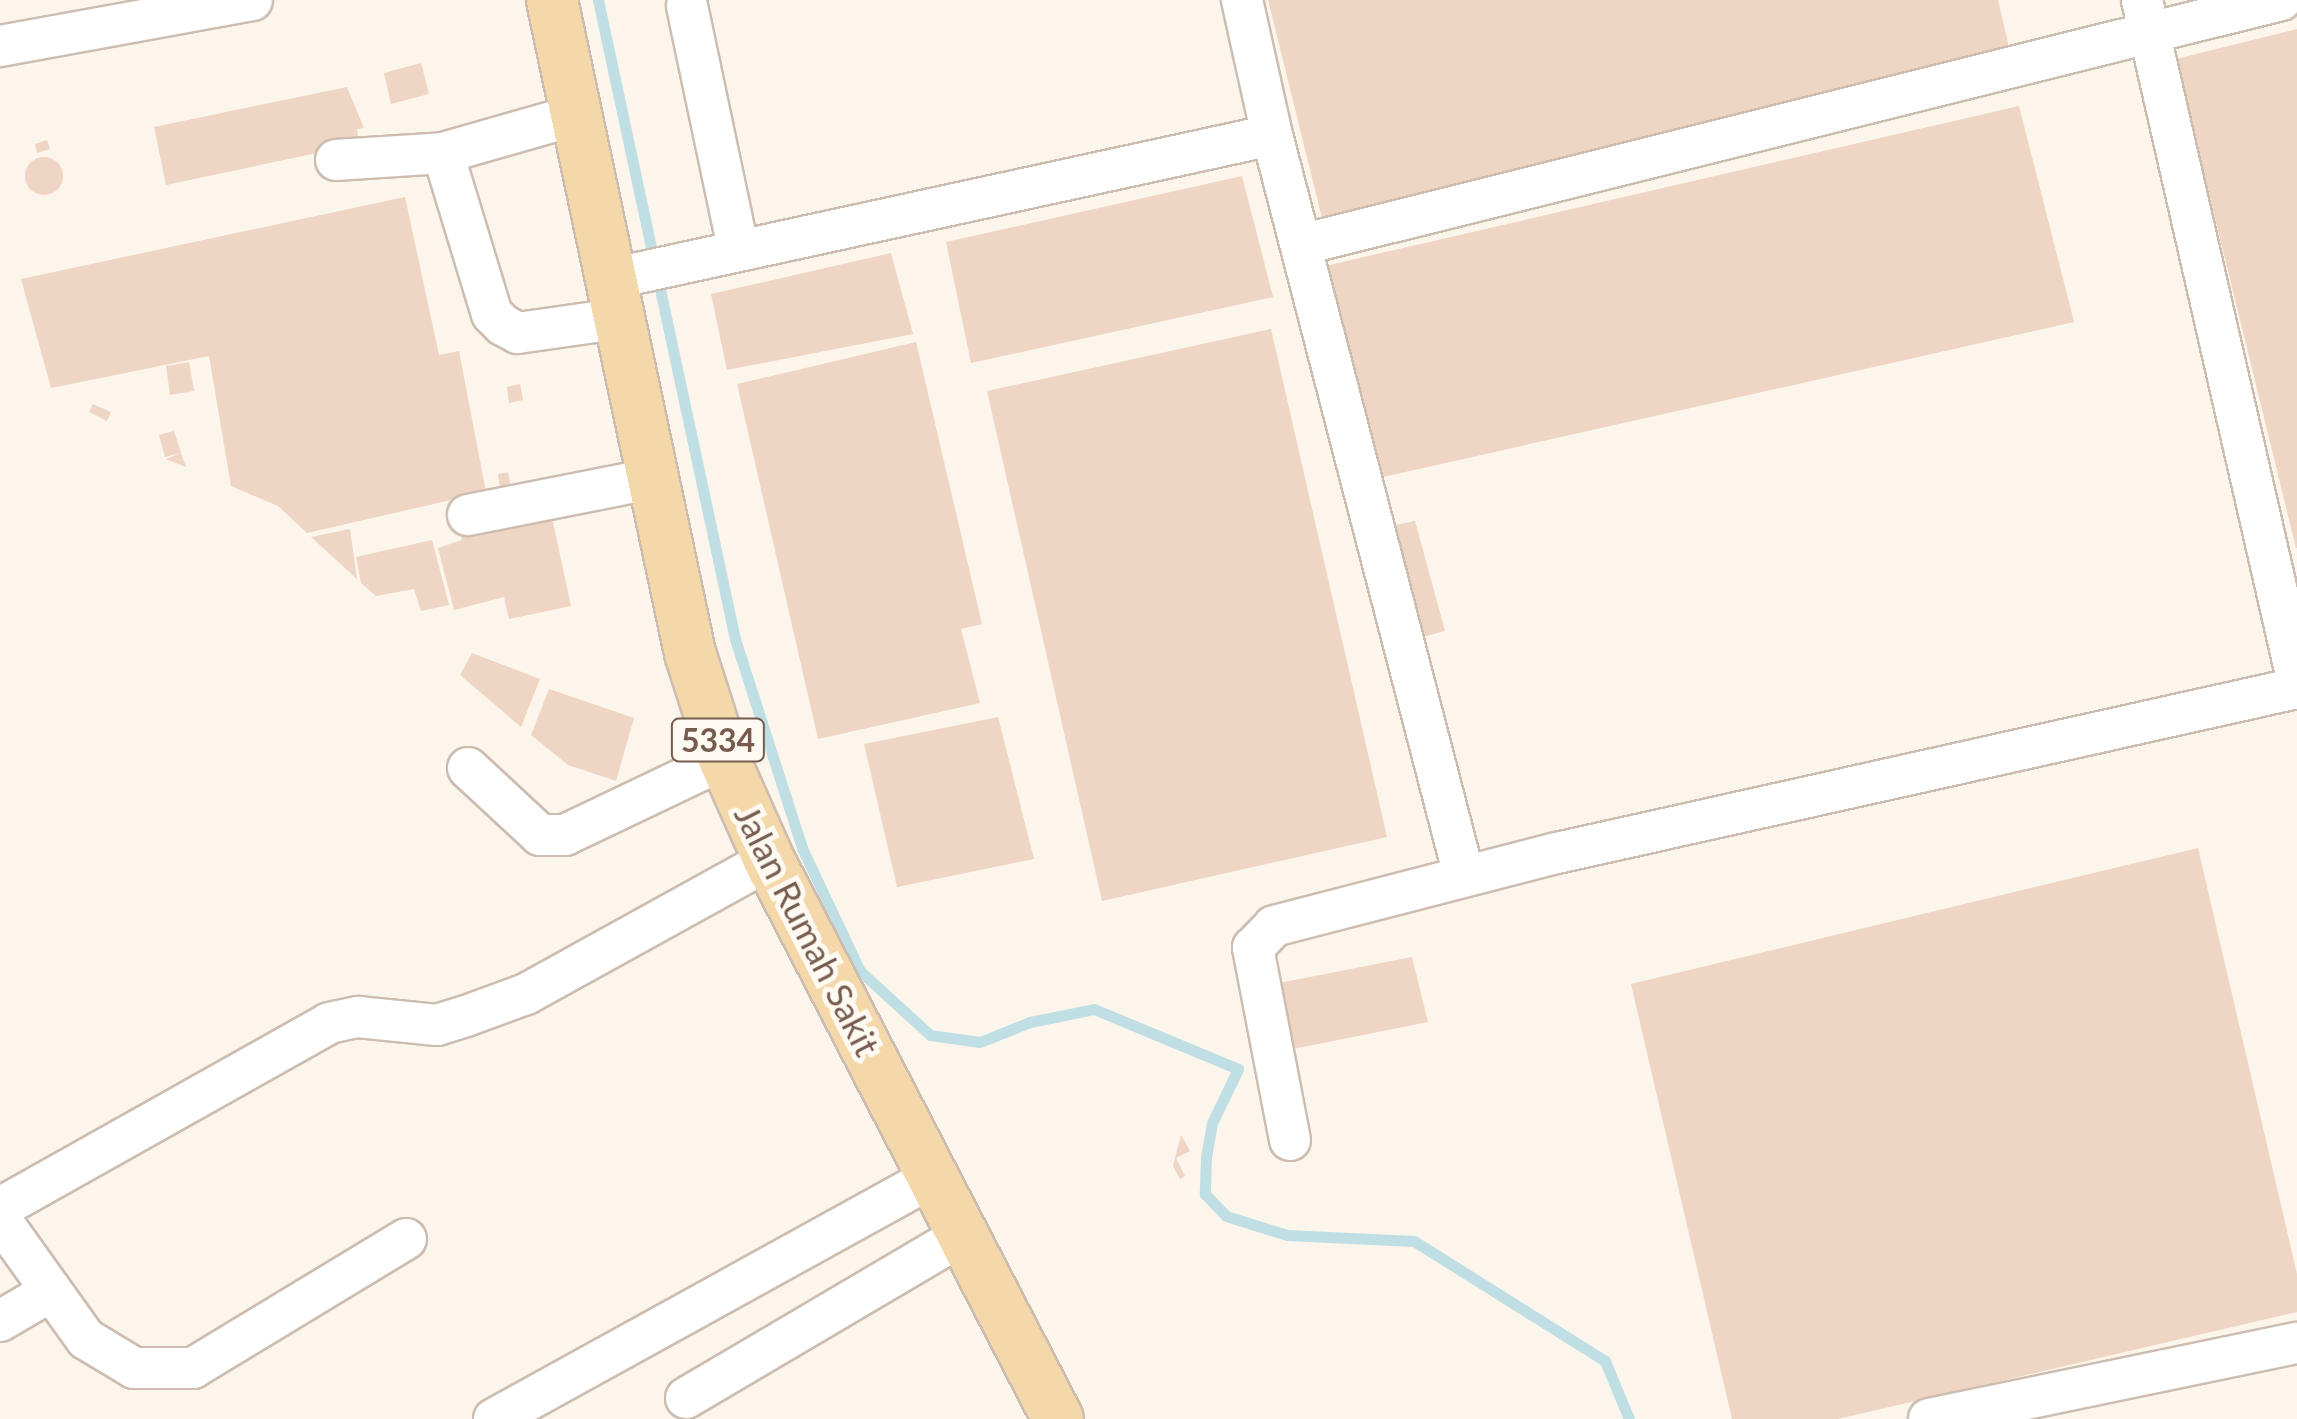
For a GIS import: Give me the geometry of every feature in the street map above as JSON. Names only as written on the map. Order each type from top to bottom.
[{"type":"main road","name":"Jalan Rumah Sakit","points":[[552,0],[580,114],[636,284],[654,478],[690,652],[724,759],[769,860],[1058,1419]]},
{"type":"lane","points":[[0,46],[252,0]]},
{"type":"lane","points":[[1242,0],[1272,135],[1304,244],[1464,876]]},
{"type":"lane","points":[[1304,244],[2147,16],[2281,0]]},
{"type":"lane","points":[[687,6],[738,249]]},
{"type":"lane","points":[[2147,16],[2297,679]]},
{"type":"lane","points":[[336,160],[443,153],[580,114]]},
{"type":"lane","points":[[443,153],[492,314],[518,332],[636,284],[738,249],[1272,135]]},
{"type":"lane","points":[[468,515],[654,478]]},
{"type":"lane","points":[[1290,1140],[1253,948],[1261,934],[1464,876],[2297,688]]},
{"type":"lane","points":[[468,768],[540,835],[565,835],[724,759]]},
{"type":"lane","points":[[0,1208],[329,1024],[358,1017],[437,1025],[481,1011],[526,994],[769,860]]},
{"type":"lane","points":[[494,1419],[933,1177]]},
{"type":"lane","points":[[0,1219],[48,1293],[86,1339],[134,1368],[193,1368],[406,1239]]},
{"type":"lane","points":[[686,1398],[964,1234]]},
{"type":"lane","points":[[0,1321],[48,1293]]},
{"type":"lane","points":[[1929,1419],[2297,1343]]},
{"type":"building","points":[[1268,0],[1998,0],[2011,56],[1322,218]]},
{"type":"building","points":[[2297,29],[2297,548],[2296,548],[2176,59]]},
{"type":"building","points":[[421,63],[429,94],[391,104],[384,73]]},
{"type":"building","points":[[347,87],[364,128],[357,129],[359,144],[166,185],[154,127]]},
{"type":"building","points":[[2019,106],[2074,322],[1374,479],[1325,266]]},
{"type":"building","points":[[47,140],[50,149],[37,153],[35,144]]},
{"type":"building","points":[[44,157],[57,163],[63,176],[57,189],[44,195],[31,189],[25,176],[31,163]]},
{"type":"building","points":[[1242,176],[1273,297],[971,363],[946,242]]},
{"type":"building","points":[[405,197],[439,355],[459,351],[486,492],[307,533],[278,506],[231,486],[209,356],[51,388],[21,279]]},
{"type":"building","points":[[891,253],[913,334],[727,370],[711,294]]},
{"type":"building","points":[[1271,329],[1387,837],[1102,901],[987,391]]},
{"type":"building","points":[[916,342],[982,624],[961,629],[980,703],[818,739],[737,384]]},
{"type":"building","points":[[189,362],[194,391],[170,395],[166,366]]},
{"type":"building","points":[[520,384],[523,400],[509,403],[507,387]]},
{"type":"building","points":[[93,404],[111,412],[107,421],[89,412]]},
{"type":"building","points":[[174,431],[181,453],[165,457],[159,435]]},
{"type":"building","points":[[181,453],[186,467],[166,459]]},
{"type":"building","points":[[508,472],[511,488],[500,490],[498,474]]},
{"type":"building","points":[[552,518],[571,606],[509,619],[504,597],[454,610],[438,548],[462,540],[460,533],[500,521],[502,530]]},
{"type":"building","points":[[1415,521],[1445,631],[1415,639],[1386,527]]},
{"type":"building","points":[[350,529],[357,579],[311,537]]},
{"type":"building","points":[[432,540],[449,605],[421,611],[414,589],[376,596],[361,583],[356,557]]},
{"type":"building","points":[[472,653],[540,679],[521,727],[460,675]]},
{"type":"building","points":[[549,689],[634,718],[616,781],[568,765],[531,735]]},
{"type":"building","points":[[998,717],[1034,859],[897,887],[864,744]]},
{"type":"building","points":[[2198,848],[2297,1274],[2297,1312],[1838,1419],[1732,1419],[1631,984]]},
{"type":"building","points":[[1412,957],[1428,1022],[1288,1050],[1274,984]]},
{"type":"building","points":[[1181,1135],[1190,1151],[1176,1158],[1185,1176],[1180,1179],[1173,1166]]},
{"type":"waterway","points":[[598,0],[735,639],[802,848],[860,971],[930,1035],[980,1042],[1030,1022],[1094,1009],[1238,1069],[1212,1123],[1206,1158],[1205,1194],[1226,1216],[1287,1235],[1414,1241],[1605,1361],[1629,1419]]}]
